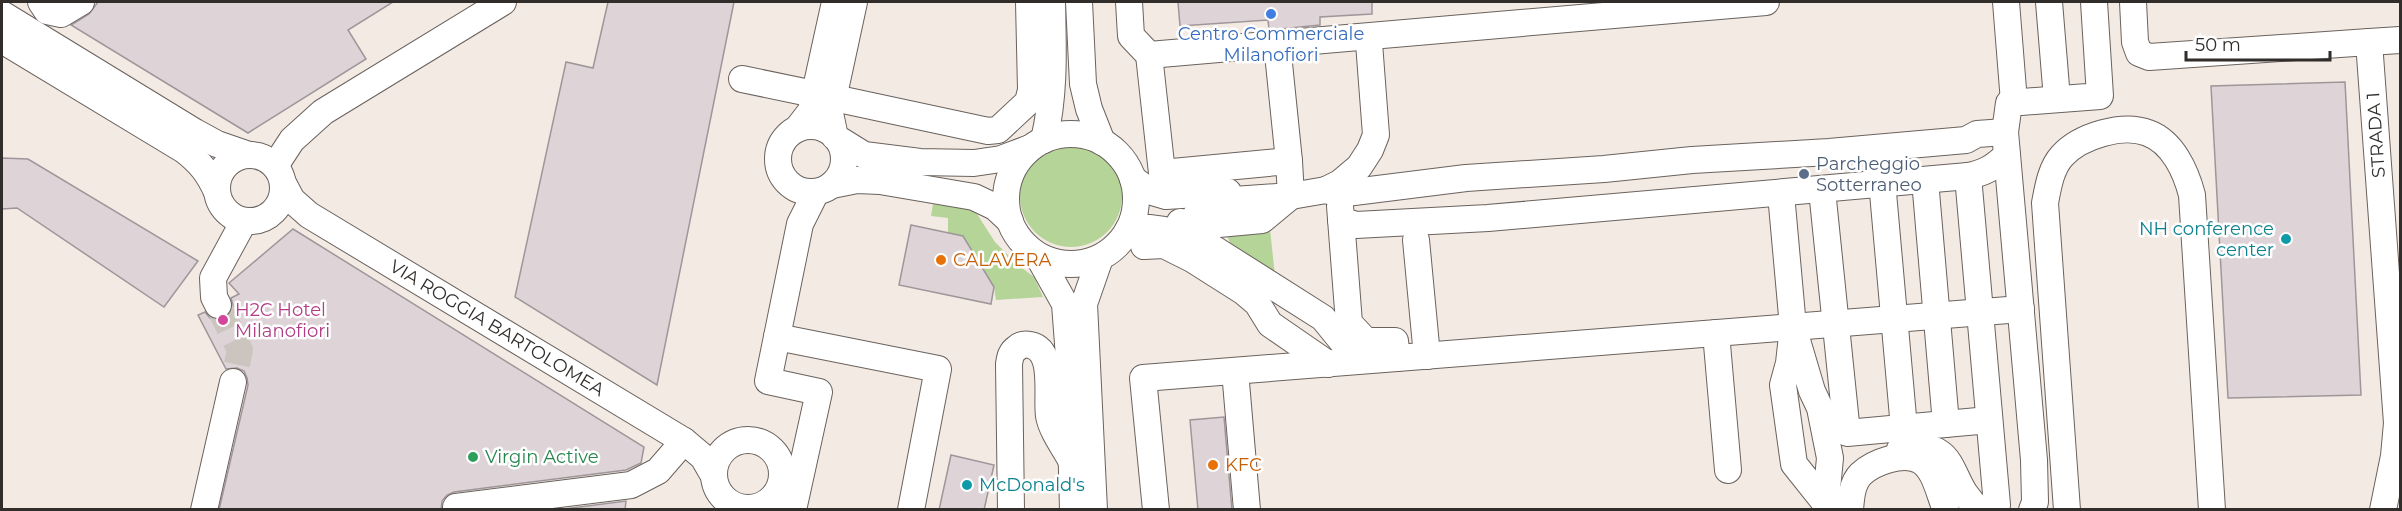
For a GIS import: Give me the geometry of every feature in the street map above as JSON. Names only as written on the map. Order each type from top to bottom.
[{"type":"street","points":[[6,2],[33,33]]},
{"type":"street","points":[[41,2],[47,11],[61,14],[81,2]]},
{"type":"street","points":[[272,213],[283,194],[279,174],[292,140],[323,112],[503,2]]},
{"type":"street","points":[[800,224],[824,189],[840,177],[844,156],[824,96],[835,2]]},
{"type":"street","points":[[854,2],[824,96],[797,129],[783,142],[778,161],[784,179],[799,190],[824,189],[857,180],[880,181],[974,197],[995,207],[1010,221]]},
{"type":"street","points":[[742,79],[988,131],[998,130],[1028,102],[1031,90],[1029,2]]},
{"type":"street","points":[[1052,2],[1053,87],[1050,112],[1037,144],[1019,160],[1006,189],[1006,205],[1010,221],[1021,241],[1038,255],[1058,263],[1079,264],[1148,202],[1165,206],[1188,205],[1193,211]]},
{"type":"street","points":[[1079,2],[1083,84],[1089,109],[1102,142]]},
{"type":"street","points":[[1129,2],[1131,36],[1149,55],[1162,172],[1289,161]]},
{"type":"street","points":[[1149,55],[1766,2]]},
{"type":"street","points":[[2007,2],[2014,102]]},
{"type":"street","points":[[2049,2],[2057,99]]},
{"type":"street","points":[[2034,507],[2033,442],[2015,315],[2006,144],[2009,103],[2100,96],[2094,2]]},
{"type":"street","points":[[2133,2],[2135,42],[2139,53],[2150,57],[2400,40]]},
{"type":"street","points":[[2,14],[195,132],[217,144],[259,156],[279,174]]},
{"type":"street","points":[[2,40],[198,160],[210,175],[226,211],[243,221],[213,278],[214,297],[218,305]]},
{"type":"street","name":"STRADA 1","points":[[2369,42],[2397,423],[2394,456],[2383,510]]},
{"type":"street","points":[[1332,192],[1359,167],[1376,135],[1369,43]]},
{"type":"street","points":[[1277,44],[1291,196]]},
{"type":"street","points":[[797,129],[818,127],[864,155],[920,162],[974,163],[1001,159],[1063,135],[1083,135],[1102,142],[1115,151],[1125,164],[1123,224],[1084,304],[1094,510]]},
{"type":"street","points":[[2067,510],[2046,194],[2054,170],[2063,155],[2089,138],[2121,129],[2149,133],[2176,157],[2187,175],[2192,195],[2212,510]]},
{"type":"street","points":[[1123,224],[1193,211],[1260,208],[1291,196],[1423,183],[1879,148],[1966,140],[1977,134],[2006,144]]},
{"type":"street","points":[[1341,220],[1356,225],[1388,224],[1421,230],[1488,218],[1555,211],[1781,194],[1968,176],[1982,174],[1994,167],[2006,144]]},
{"type":"street","points":[[1879,148],[1902,438],[1935,461],[1954,498],[1963,510]]},
{"type":"street","points":[[217,192],[222,171],[229,163],[249,155]]},
{"type":"street","points":[[1681,162],[1684,201]]},
{"type":"street","points":[[1551,173],[1555,211]]},
{"type":"street","name":"VIA ROGGIA BARTOLOMEA","points":[[279,174],[292,200],[309,215],[684,441],[703,457],[714,476]]},
{"type":"street","points":[[1968,176],[1989,420],[1988,507]]},
{"type":"street","points":[[1925,180],[1946,424]]},
{"type":"street","points":[[1423,183],[1421,230],[1426,356]]},
{"type":"street","points":[[791,186],[800,206],[800,224],[768,381],[819,392],[793,510]]},
{"type":"street","points":[[1822,190],[1847,433],[1902,438],[1919,446],[1934,449],[1947,459],[1962,491],[1988,507]]},
{"type":"street","points":[[1332,192],[1341,220],[1349,323],[1366,341],[1426,356],[1979,312],[2015,315]]},
{"type":"street","points":[[1781,194],[1793,327],[1812,391],[1808,423],[1801,438],[1824,498]]},
{"type":"street","name":"VIA ROGGIA BARTOLOMEA","points":[[243,221],[254,221],[272,213],[309,215]]},
{"type":"street","points":[[1123,224],[1145,237],[1164,238],[1191,248],[1259,288],[1284,292],[1323,318],[1348,361]]},
{"type":"street","points":[[1123,224],[1143,246],[1164,245],[1192,259],[1348,361]]},
{"type":"street","points":[[1038,255],[1065,304],[1070,357],[1073,510]]},
{"type":"street","points":[[1793,327],[1789,363],[1796,379],[1799,417],[1808,423],[1830,458],[1824,498]]},
{"type":"street","points":[[1716,333],[1728,470]]},
{"type":"street","points":[[777,337],[938,369],[911,510]]},
{"type":"street","points":[[997,510],[999,500],[1011,498],[1010,355],[1024,344],[1033,346],[1044,357],[1047,367],[1050,418],[1072,462]]},
{"type":"street","points":[[1156,510],[1143,378],[1348,361],[1396,349]]},
{"type":"street","points":[[1235,371],[1247,510]]},
{"type":"street","points":[[204,510],[233,382]]},
{"type":"street","points":[[1824,498],[1852,488],[1861,475],[1902,438],[1946,424],[1989,420]]},
{"type":"street","points":[[744,440],[760,442],[775,452],[780,461],[782,471],[777,491],[762,505],[740,507],[720,493],[714,476],[718,456],[733,443],[744,440]]},
{"type":"street","points":[[456,507],[631,485],[658,471],[684,441]]},
{"type":"street","name":"VIA ROGGIA BARTOLOMEA","points":[[684,441],[706,447],[733,443]]},
{"type":"street","points":[[1861,475],[1878,464],[1900,457],[1919,460],[1932,472],[1935,506]]},
{"type":"street","points":[[1866,510],[1866,496],[1872,485],[1887,472],[1898,469],[1909,470],[1921,479],[1935,506]]},
{"type":"green space","points":[[1071,145],[1091,149],[1107,160],[1118,176],[1122,196],[1118,216],[1107,232],[1091,243],[1071,247],[1051,243],[1035,232],[1024,216],[1020,196],[1024,176],[1035,160],[1051,149]]},
{"type":"green space","points":[[933,204],[968,208],[977,214],[995,242],[1034,277],[1043,297],[996,300],[994,287],[948,233],[948,218],[931,216]]},
{"type":"green space","points":[[1270,229],[1275,276],[1232,248],[1226,233]]},
{"type":"building","points":[[98,2],[393,2],[348,30],[366,59],[248,133],[71,25],[89,14]]},
{"type":"building","points":[[608,2],[734,2],[657,385],[515,297],[566,62],[593,68]]},
{"type":"building","name":"Centro Commerciale Milanofiori","points":[[1178,2],[1372,2],[1372,14],[1320,17],[1320,25],[1269,30],[1268,20],[1180,26]]},
{"type":"building","name":"NH conference center","points":[[2345,82],[2361,395],[2228,398],[2211,86]]},
{"type":"building","points":[[2,158],[28,159],[198,261],[164,307],[17,208],[2,209]]},
{"type":"building","name":"CALAVERA","points":[[911,225],[963,236],[994,287],[991,304],[899,285]]},
{"type":"building","points":[[293,229],[644,447],[641,463],[626,470],[454,492],[442,501],[441,510],[219,510],[248,385],[244,371],[237,368],[226,369],[198,315],[205,312],[210,318],[218,320],[230,314],[233,306],[231,298],[239,294],[229,283]]},
{"type":"building","name":"KFC","points":[[1224,417],[1232,510],[1198,510],[1190,420]]},
{"type":"building","name":"McDonald's","points":[[951,455],[994,465],[984,510],[939,510]]},
{"type":"building","points":[[626,501],[625,510],[556,510]]},
{"type":"tunnel","points":[[218,305],[240,350],[233,382]]},
{"type":"place","name":"Centro Commerciale Milanofiori","points":[[1271,14]]},
{"type":"place","name":"Parcheggio Sotterraneo","points":[[1804,174]]},
{"type":"place","name":"NH conference center","points":[[2286,239]]},
{"type":"place","name":"CALAVERA","points":[[941,260]]},
{"type":"place","name":"H2C Hotel Milanofiori","points":[[223,320]]},
{"type":"place","name":"Virgin Active","points":[[473,457]]},
{"type":"place","name":"KFC","points":[[1213,465]]},
{"type":"place","name":"McDonald's","points":[[967,485]]}]
